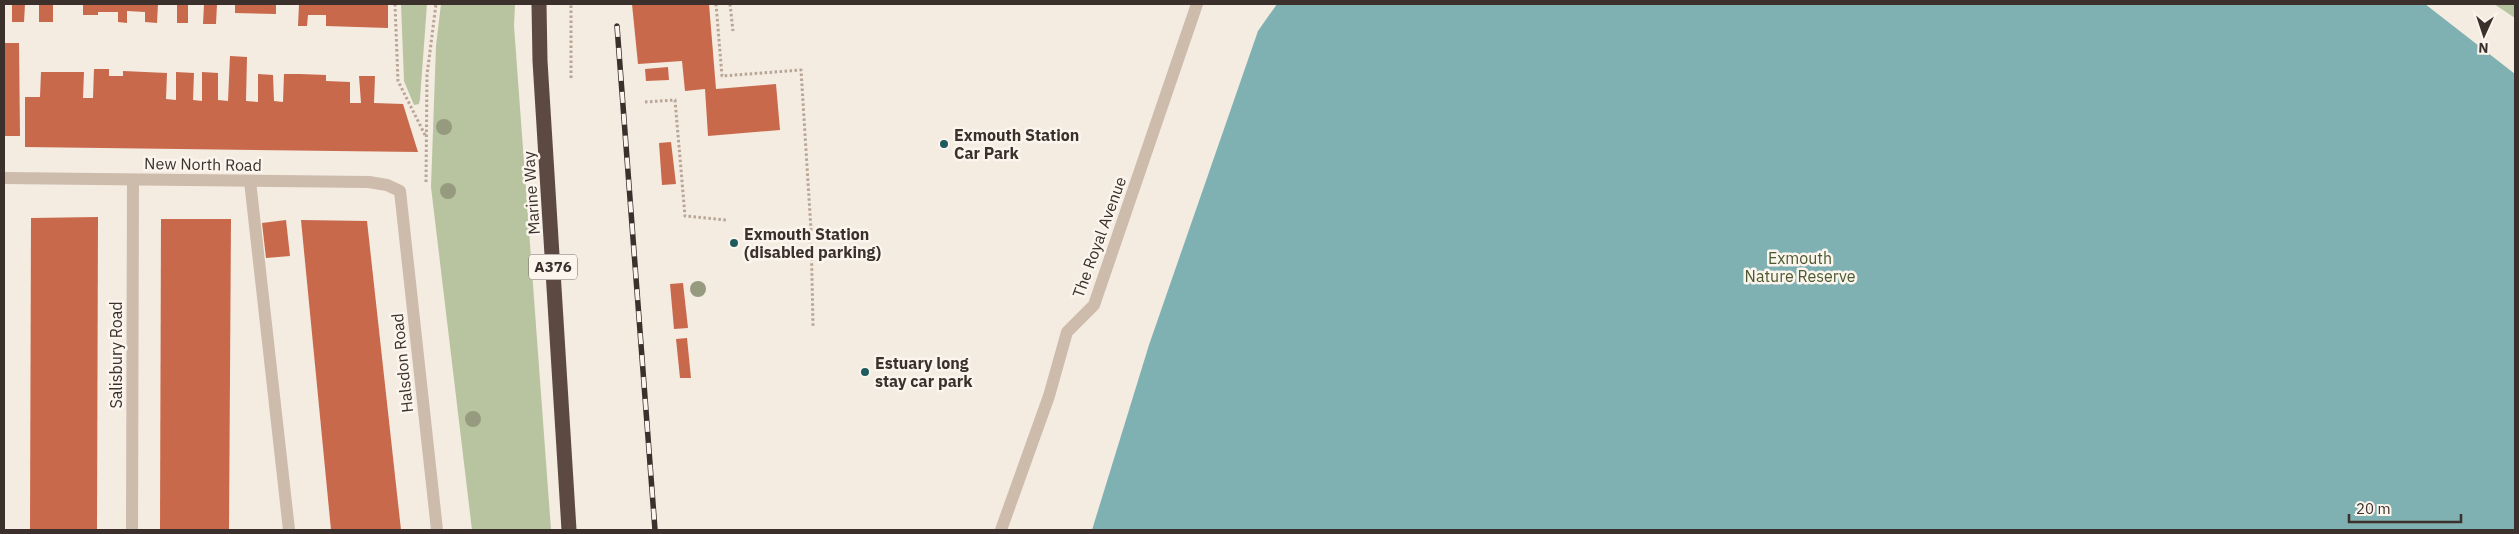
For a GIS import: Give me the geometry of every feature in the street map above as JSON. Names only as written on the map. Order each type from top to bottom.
[{"type":"highway","name":"Marine Way","points":[[539,4],[540,61],[569,530]]},
{"type":"street","name":"The Royal Avenue","points":[[1001,530],[1049,396],[1067,332],[1094,305],[1197,4]]},
{"type":"street","name":"New North Road","points":[[4,178],[369,182],[387,185],[400,191]]},
{"type":"street","name":"Salisbury Road","points":[[132,530],[133,180]]},
{"type":"street","points":[[250,181],[289,530]]},
{"type":"street","name":"Halsdon Road","points":[[400,191],[437,530]]},
{"type":"path","points":[[395,4],[398,81],[425,136]]},
{"type":"path","points":[[426,187],[427,75],[436,4]]},
{"type":"path","points":[[716,4],[722,76],[801,70],[811,230],[813,326]]},
{"type":"path","points":[[730,4],[734,31]]},
{"type":"path","points":[[645,102],[675,100],[685,216],[726,220]]},
{"type":"green space","points":[[401,4],[427,4],[420,99],[419,104],[414,105],[404,81]]},
{"type":"green space","points":[[441,4],[515,4],[514,26],[551,530],[472,530],[431,187],[436,46]]},
{"type":"green space","points":[[2494,4],[2515,4],[2515,18]]},
{"type":"water","name":"Exmouth Nature Reserve","points":[[1277,4],[2425,4],[2515,74],[2515,530],[1092,530],[1149,345],[1258,31]]},
{"type":"building","points":[[12,4],[25,4],[24,22],[12,22]]},
{"type":"building","points":[[39,4],[53,4],[53,22],[39,22]]},
{"type":"building","points":[[83,4],[158,4],[157,23],[145,22],[145,12],[127,11],[127,23],[118,22],[118,12],[98,12],[98,15],[83,15]]},
{"type":"building","points":[[177,4],[188,4],[188,23],[177,23]]},
{"type":"building","points":[[204,4],[217,4],[216,24],[203,24]]},
{"type":"building","points":[[235,4],[276,4],[276,14],[235,13]]},
{"type":"building","points":[[299,4],[388,4],[388,28],[326,26],[326,15],[308,15],[307,26],[298,26]]},
{"type":"building","points":[[632,4],[709,4],[716,89],[776,84],[780,130],[708,136],[705,89],[685,91],[682,61],[638,64]]},
{"type":"building","points":[[4,43],[19,43],[20,136],[4,136]]},
{"type":"building","points":[[230,56],[247,57],[246,101],[258,102],[258,74],[273,75],[274,101],[283,102],[284,74],[326,75],[326,81],[350,82],[350,103],[361,103],[359,76],[375,76],[374,103],[403,104],[418,152],[25,147],[25,97],[40,97],[41,72],[84,72],[83,98],[93,98],[94,69],[109,69],[109,76],[123,76],[123,71],[167,73],[166,99],[176,100],[176,72],[194,73],[193,100],[202,101],[202,72],[218,73],[218,100],[228,101]]},
{"type":"building","points":[[668,67],[669,80],[646,81],[645,69]]},
{"type":"building","points":[[671,142],[676,184],[662,185],[659,143]]},
{"type":"building","points":[[98,217],[97,530],[30,530],[31,218]]},
{"type":"building","points":[[161,219],[231,219],[229,530],[160,530]]},
{"type":"building","points":[[286,220],[290,256],[266,258],[262,223]]},
{"type":"building","points":[[301,220],[367,221],[401,530],[331,530]]},
{"type":"building","points":[[683,283],[688,328],[674,329],[670,284]]},
{"type":"building","points":[[687,338],[691,378],[680,378],[676,339]]},
{"type":"railway","points":[[617,26],[655,530]]},
{"type":"place","name":"Exmouth Station Car Park","points":[[944,144]]},
{"type":"place","name":"Exmouth Station (disabled parking)","points":[[734,243]]},
{"type":"place","name":"Estuary long stay car park","points":[[865,372]]}]
